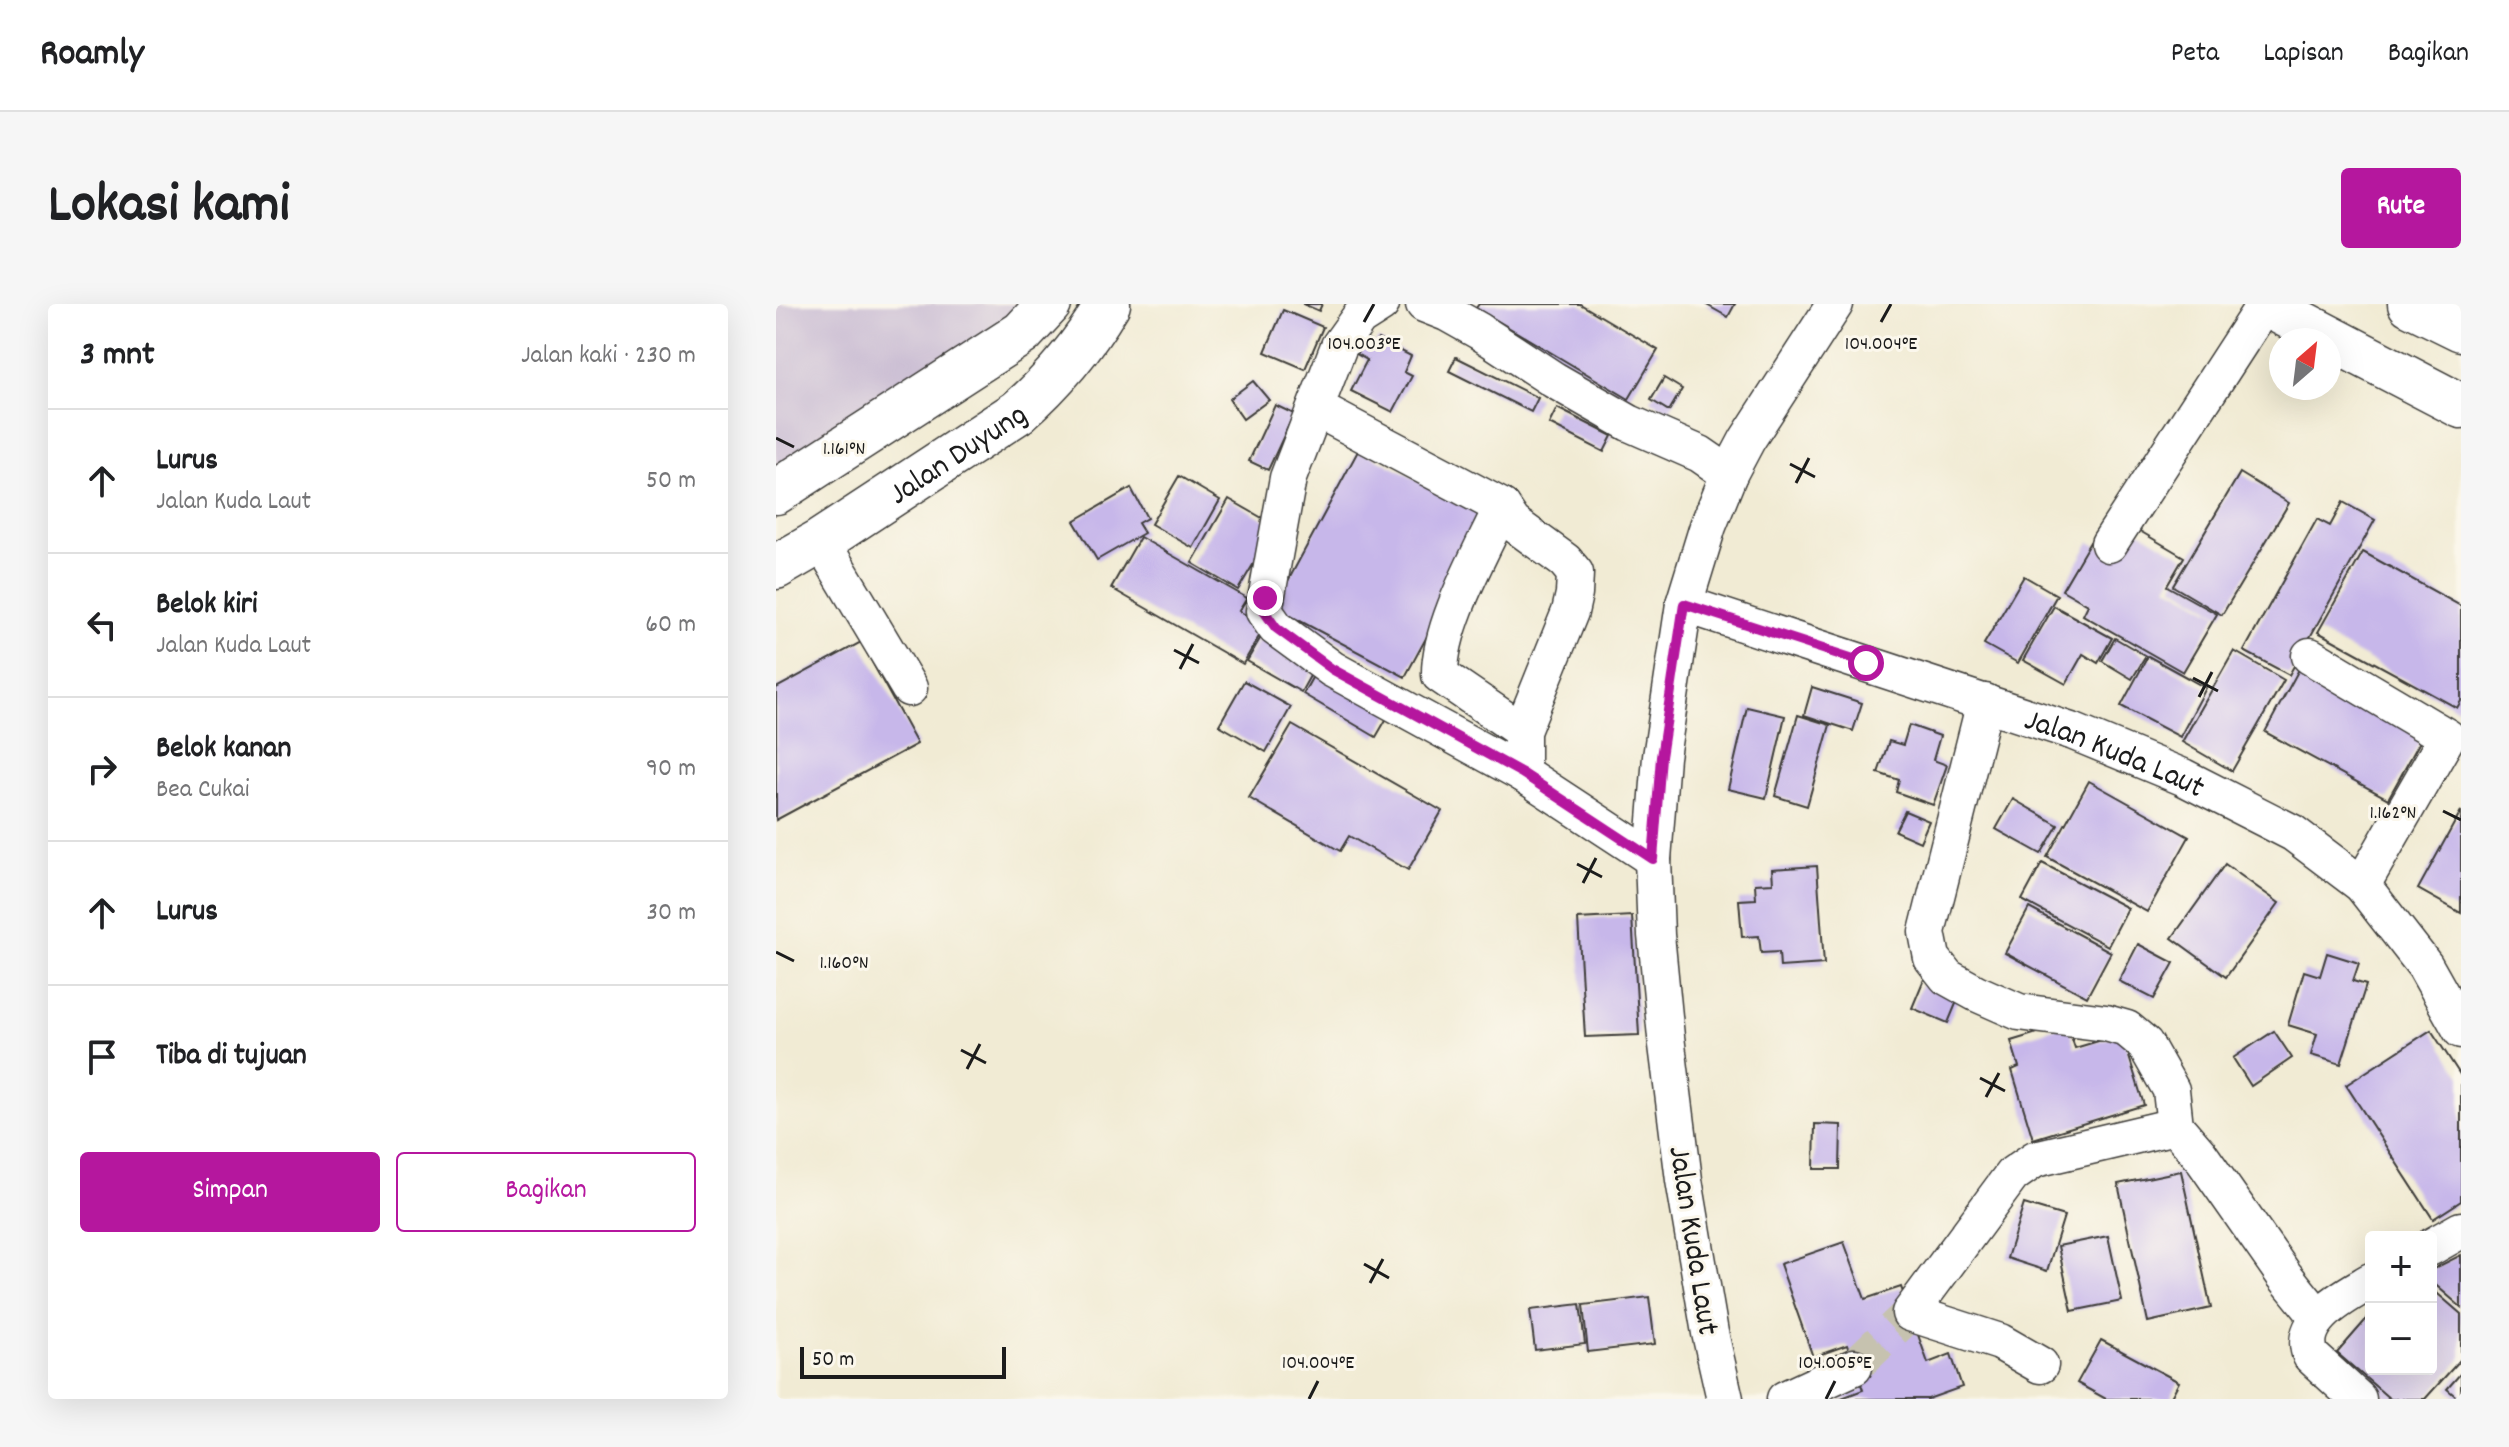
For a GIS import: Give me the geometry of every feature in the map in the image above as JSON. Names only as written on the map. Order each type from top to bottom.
[{"type":"main road","name":"Jalan Duyung","points":[[776,492],[1022,333],[1043,314],[1049,304]]},
{"type":"main road","name":"Jalan Duyung","points":[[776,567],[1018,412],[1046,389],[1067,365],[1108,304]]},
{"type":"main road","points":[[2265,304],[2461,406]]},
{"type":"main road","points":[[2410,304],[2461,329]]},
{"type":"street","points":[[1381,304],[1359,318],[1339,346],[1288,478],[1264,611],[1276,628],[1332,669],[1522,773],[1653,859]]},
{"type":"street","points":[[1424,304],[1458,319],[1629,423],[1700,454],[1729,474]]},
{"type":"street","name":"Jalan Kuda Laut","points":[[1725,1399],[1710,1333],[1684,1180],[1662,993],[1653,859],[1661,757],[1684,604],[1708,526],[1747,440],[1835,304]]},
{"type":"street","points":[[2109,544],[2265,304]]},
{"type":"street","points":[[1317,409],[1502,507],[1513,523],[1565,561],[1575,573],[1570,612],[1522,731],[1522,773]]},
{"type":"street","points":[[1502,507],[1452,619],[1439,656],[1440,675],[1522,731]]},
{"type":"street","points":[[821,541],[909,688]]},
{"type":"street","name":"Jalan Kuda Laut","points":[[1684,604],[2074,732],[2183,777],[2293,833],[2362,885],[2425,966],[2461,1030]]},
{"type":"street","points":[[2310,656],[2454,725],[2362,885]]},
{"type":"street","points":[[1985,702],[1927,932],[1932,958],[1947,977],[2019,1012],[2106,1023],[2127,1029],[2145,1044],[2171,1090],[2175,1126],[2200,1155],[2284,1275],[2318,1317]]},
{"type":"street","points":[[2040,1365],[2000,1342],[1910,1313],[1959,1244],[2022,1165],[2035,1159],[2175,1126]]},
{"type":"street","points":[[2437,1244],[2461,1230]]},
{"type":"street","points":[[2358,1399],[2311,1356],[2308,1348],[2310,1332],[2318,1317],[2365,1285]]},
{"type":"street","points":[[1785,1399],[1854,1367]]},
{"type":"shaded area","points":[[776,304],[1068,304],[1052,337],[776,508]]},
{"type":"building","points":[[1303,304],[1322,304],[1319,311]]},
{"type":"building","points":[[1479,304],[1580,304],[1658,350],[1629,399],[1476,308]]},
{"type":"building","points":[[1705,304],[1735,304],[1728,317]]},
{"type":"building","points":[[1283,310],[1323,327],[1305,369],[1265,352]]},
{"type":"building","points":[[1359,336],[1375,344],[1378,339],[1411,356],[1404,372],[1412,376],[1393,412],[1351,391],[1367,360],[1351,351]]},
{"type":"building","points":[[1456,357],[1538,398],[1531,412],[1449,371]]},
{"type":"building","points":[[1664,378],[1682,389],[1669,411],[1651,400]]},
{"type":"building","points":[[1253,381],[1269,400],[1243,419],[1229,399]]},
{"type":"building","points":[[1275,405],[1294,414],[1268,470],[1249,461]]},
{"type":"building","points":[[1557,408],[1612,436],[1604,452],[1549,424]]},
{"type":"building","points":[[1359,449],[1490,520],[1405,677],[1274,607]]},
{"type":"building","points":[[2240,473],[2289,503],[2222,615],[2173,586]]},
{"type":"building","points":[[1179,476],[1220,500],[1193,548],[1151,524]]},
{"type":"building","points":[[1131,488],[1147,518],[1138,523],[1144,533],[1097,560],[1074,521]]},
{"type":"building","points":[[1229,499],[1276,526],[1238,590],[1192,563]]},
{"type":"building","points":[[2343,502],[2375,520],[2289,675],[2244,651],[2317,519],[2330,526]]},
{"type":"building","points":[[2133,527],[2184,557],[2167,586],[2217,614],[2183,672],[2083,615],[2088,605],[2062,590],[2090,542],[2116,556]]},
{"type":"building","points":[[1140,537],[1247,598],[1239,611],[1265,626],[1243,664],[1111,588]]},
{"type":"building","points":[[2363,552],[2461,606],[2461,701],[2457,708],[2318,632]]},
{"type":"building","points":[[2024,576],[2057,595],[2018,663],[1984,644]]},
{"type":"building","points":[[2054,606],[2112,638],[2098,663],[2083,654],[2066,684],[2023,660]]},
{"type":"building","points":[[1261,637],[1315,667],[1301,692],[1247,661]]},
{"type":"building","points":[[2115,638],[2146,656],[2132,679],[2102,661]]},
{"type":"building","points":[[861,642],[917,744],[776,820],[776,688]]},
{"type":"building","points":[[2234,651],[2284,680],[2232,771],[2182,742]]},
{"type":"building","points":[[2148,656],[2206,688],[2180,737],[2121,706]]},
{"type":"building","points":[[2304,660],[2428,727],[2388,799],[2265,732]]},
{"type":"building","points":[[1317,669],[1391,711],[1376,737],[1303,694]]},
{"type":"building","points":[[1244,681],[1291,707],[1266,752],[1219,725]]},
{"type":"building","points":[[1812,687],[1862,703],[1853,731],[1804,715]]},
{"type":"building","points":[[1747,707],[1785,716],[1766,798],[1728,789]]},
{"type":"building","points":[[1798,715],[1830,725],[1807,806],[1775,796]]},
{"type":"building","points":[[1292,725],[1442,811],[1408,870],[1349,836],[1340,851],[1249,798]]},
{"type":"building","points":[[1909,725],[1940,736],[1933,760],[1947,765],[1933,805],[1896,792],[1899,780],[1878,773],[1889,741],[1903,745]]},
{"type":"building","points":[[2089,781],[2189,837],[2147,912],[2047,857]]},
{"type":"building","points":[[2013,799],[2058,825],[2041,854],[1996,829]]},
{"type":"building","points":[[1905,811],[1929,821],[1920,842],[1895,831]]},
{"type":"building","points":[[2461,811],[2461,913],[2418,889]]},
{"type":"building","points":[[2042,863],[2128,908],[2108,946],[2022,900]]},
{"type":"building","points":[[2225,864],[2279,903],[2226,977],[2172,938]]},
{"type":"building","points":[[1817,866],[1824,964],[1780,967],[1779,952],[1761,953],[1759,936],[1742,937],[1739,900],[1756,899],[1755,884],[1773,883],[1772,869]]},
{"type":"building","points":[[2029,908],[2111,952],[2087,997],[2005,953]]},
{"type":"building","points":[[1632,916],[1639,1035],[1585,1037],[1578,919]]},
{"type":"building","points":[[2138,944],[2174,963],[2154,999],[2119,981]]},
{"type":"building","points":[[2327,953],[2359,963],[2353,981],[2366,985],[2341,1064],[2311,1055],[2317,1034],[2288,1025],[2304,971],[2320,976]]},
{"type":"building","points":[[1924,979],[1960,994],[1948,1023],[1912,1008]]},
{"type":"building","points":[[2067,1024],[2075,1048],[2122,1034],[2144,1105],[2033,1139],[2012,1070],[2019,1067],[2011,1041]]},
{"type":"building","points":[[2431,1030],[2461,1076],[2461,1201],[2433,1219],[2346,1085]]},
{"type":"building","points":[[2274,1031],[2292,1058],[2251,1086],[2233,1058]]},
{"type":"building","points":[[1815,1124],[1841,1125],[1840,1169],[1814,1169]]},
{"type":"building","points":[[2181,1171],[2211,1308],[2148,1322],[2118,1184]]},
{"type":"building","points":[[2024,1204],[2064,1216],[2047,1271],[2007,1258]]},
{"type":"building","points":[[2108,1236],[2122,1301],[2072,1311],[2058,1246]]},
{"type":"building","points":[[1844,1242],[1865,1299],[1901,1287],[1928,1363],[1951,1354],[1962,1387],[1928,1399],[1839,1399],[1863,1390],[1847,1345],[1813,1357],[1780,1264]]},
{"type":"building","points":[[2461,1255],[2461,1307],[2437,1286],[2437,1267]]},
{"type":"building","points":[[2437,1293],[2461,1314],[2461,1359],[2425,1399],[2390,1399],[2337,1353],[2365,1321],[2365,1375],[2437,1375]]},
{"type":"building","points":[[1649,1297],[1655,1344],[1588,1352],[1583,1305]]},
{"type":"building","points":[[1580,1304],[1585,1344],[1535,1350],[1530,1310]]},
{"type":"building","points":[[2101,1340],[2179,1382],[2170,1399],[2106,1399],[2077,1383]]},
{"type":"building","points":[[2461,1373],[2461,1399],[2459,1399],[2447,1389]]},
{"type":"tunnel","points":[[1854,1367],[1910,1313]]},
{"type":"route","points":[[1265,598],[1264,611],[1276,628],[1332,669],[1522,773],[1653,859],[1661,757],[1684,604],[1866,663]]}]
